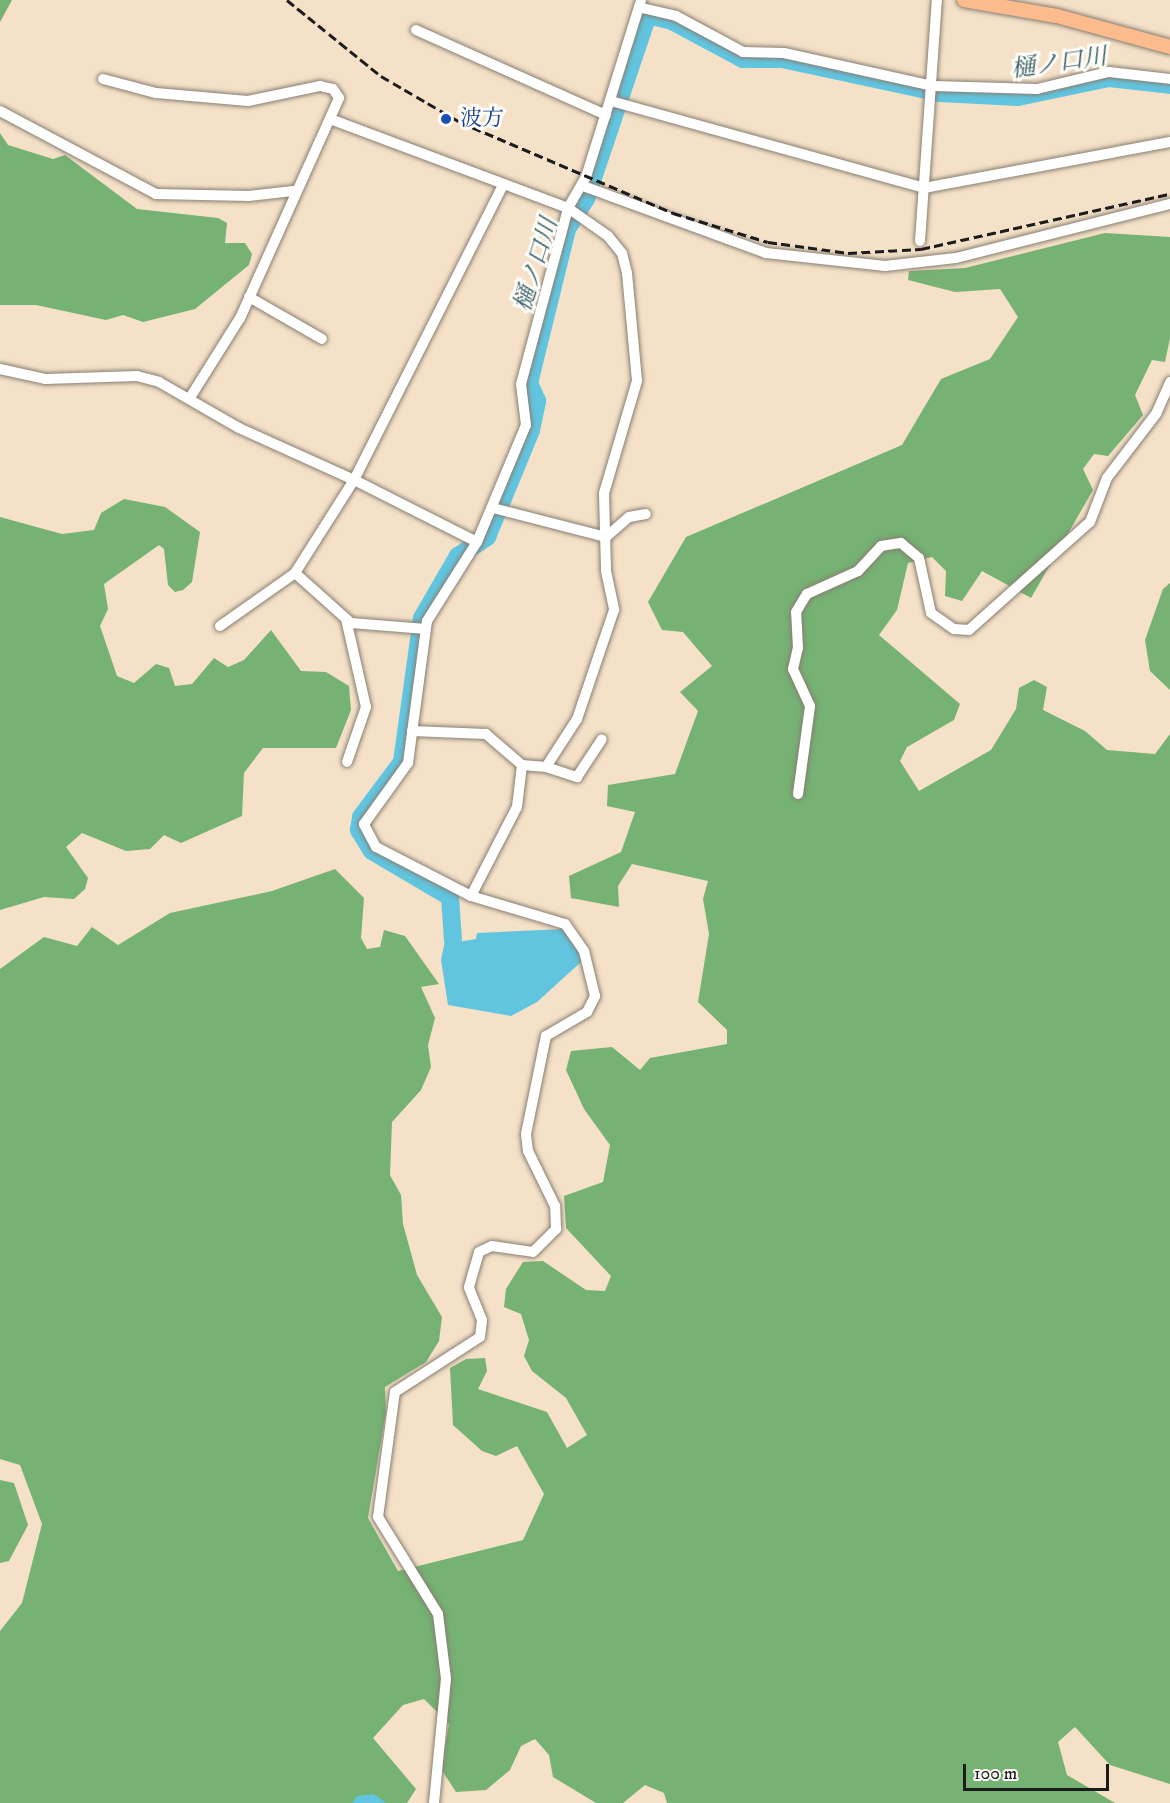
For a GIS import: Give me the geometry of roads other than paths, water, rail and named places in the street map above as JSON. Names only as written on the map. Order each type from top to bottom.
[{"type":"main road","points":[[964,0],[994,2],[1170,47]]},
{"type":"street","points":[[920,241],[933,86],[937,0]]},
{"type":"street","points":[[434,1803],[433,1771],[446,1679],[438,1614],[378,1517],[395,1392],[480,1337],[482,1320],[469,1287],[479,1252],[492,1246],[533,1252],[556,1229],[555,1206],[528,1151],[526,1134],[546,1036],[587,1012],[595,996],[584,951],[566,924],[471,896],[383,851],[368,834],[364,824],[408,763],[426,629],[477,542],[526,425],[521,384],[568,208],[583,186],[641,4],[676,16],[743,52],[784,53],[933,86],[1037,89],[1109,72],[1170,79]]},
{"type":"street","points":[[416,30],[606,115]]},
{"type":"street","points":[[103,79],[156,93],[248,100],[320,86],[339,98],[293,191],[249,297],[190,396]]},
{"type":"street","points":[[611,101],[924,188],[1170,142]]},
{"type":"street","points":[[0,111],[156,194],[249,196],[293,191]]},
{"type":"street","points":[[330,119],[568,208],[608,236],[622,253],[627,273],[638,381],[604,493],[614,610],[585,700],[546,767]]},
{"type":"street","points":[[220,626],[295,573],[354,480],[503,185]]},
{"type":"street","points":[[583,186],[766,253],[885,266],[956,258],[1170,204]]},
{"type":"street","points":[[249,297],[322,339]]},
{"type":"street","points":[[0,369],[46,379],[137,376],[190,396],[239,428],[354,480],[477,542]]},
{"type":"street","points":[[798,794],[810,706],[793,669],[798,648],[796,612],[807,594],[858,571],[881,546],[901,543],[919,558],[931,613],[954,629],[969,630],[1090,522],[1107,478],[1156,414],[1170,382]]},
{"type":"street","points":[[493,508],[606,537]]},
{"type":"street","points":[[606,537],[629,517],[646,514]]},
{"type":"street","points":[[295,573],[346,619],[426,629]]},
{"type":"street","points":[[346,619],[366,707],[347,762]]},
{"type":"street","points":[[412,730],[486,734],[522,765],[546,767],[577,777],[602,739]]},
{"type":"street","points":[[471,896],[517,807],[522,765]]},
{"type":"water","points":[[564,929],[575,942],[581,962],[537,1002],[511,1016],[448,1005],[441,960],[446,936],[456,936],[457,942],[476,939],[477,933]]},
{"type":"water","points":[[374,1794],[386,1803],[352,1803],[357,1796]]},
{"type":"waterway","name":"樋ノ口川","points":[[453,940],[450,897],[372,851],[359,830],[361,817],[402,762],[422,618],[458,556],[487,537],[531,430],[537,401],[529,383],[567,229],[586,199],[648,15],[672,21],[743,59],[782,59],[940,93],[1018,97],[1109,78],[1170,85]]},
{"type":"railway","points":[[287,0],[381,76],[460,122],[673,213],[768,242],[848,253],[921,249],[1170,194]]},
{"type":"place","name":"波方","points":[[446,119]]}]
